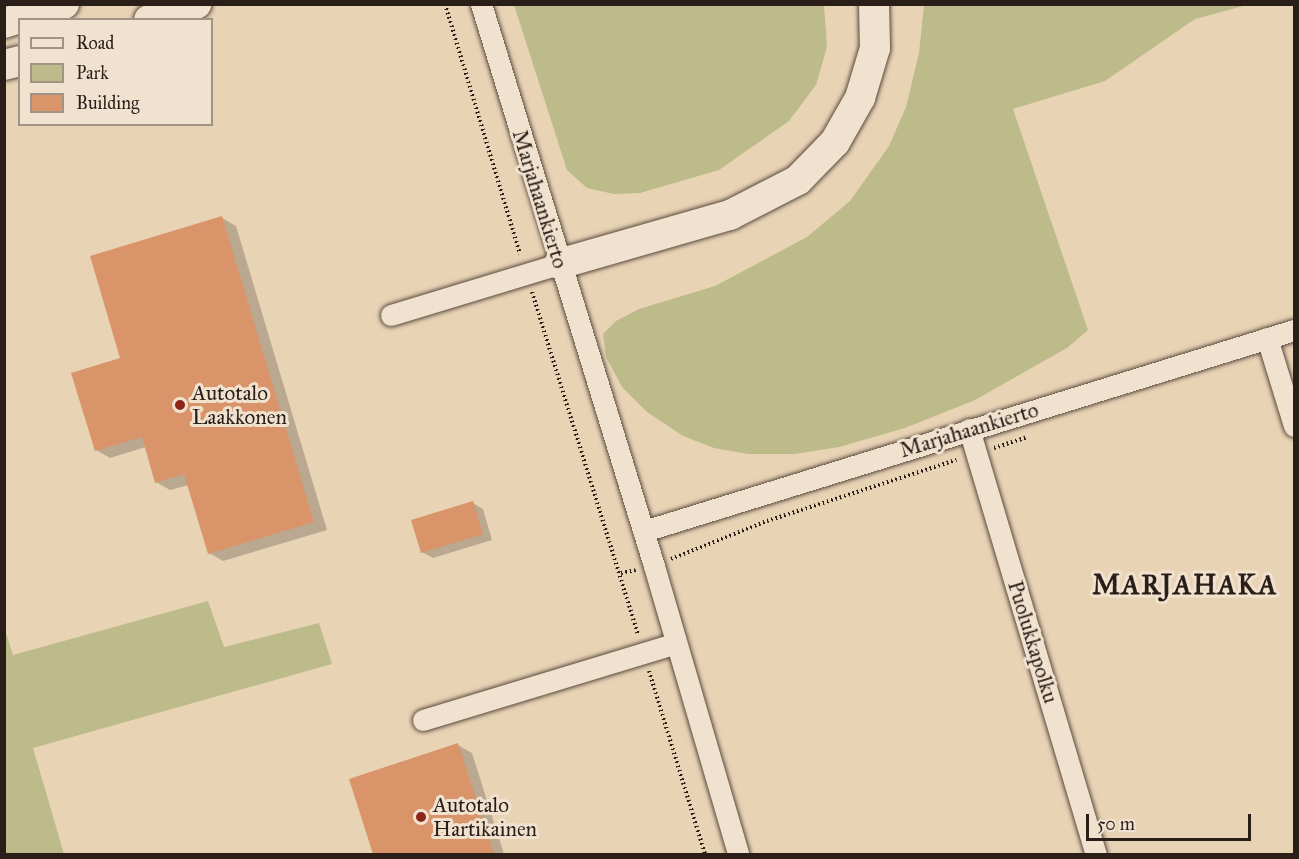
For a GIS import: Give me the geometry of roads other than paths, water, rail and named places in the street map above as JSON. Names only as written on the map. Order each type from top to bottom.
[{"type":"main road","points":[[20,18],[64,4]]},
{"type":"main road","points":[[155,18],[196,4]]},
{"type":"main road","points":[[559,264],[730,215],[798,180],[835,142],[861,98],[875,48],[874,4]]},
{"type":"street","name":"Marjahaankierto","points":[[481,4],[559,264],[644,531],[738,855]]},
{"type":"street","points":[[391,315],[559,264]]},
{"type":"street","name":"Marjahaankierto","points":[[644,531],[1294,330]]},
{"type":"street","points":[[1267,338],[1294,426]]},
{"type":"street","name":"Puolukkapolku","points":[[969,429],[1096,855]]},
{"type":"street","points":[[423,720],[676,643]]},
{"type":"place","name":"Autotalo Laakkonen","points":[[180,405]]},
{"type":"place","name":"Autotalo Hartikainen","points":[[421,817]]},
{"type":"district","name":"MARJAHAKA","points":[[1185,585]]}]
